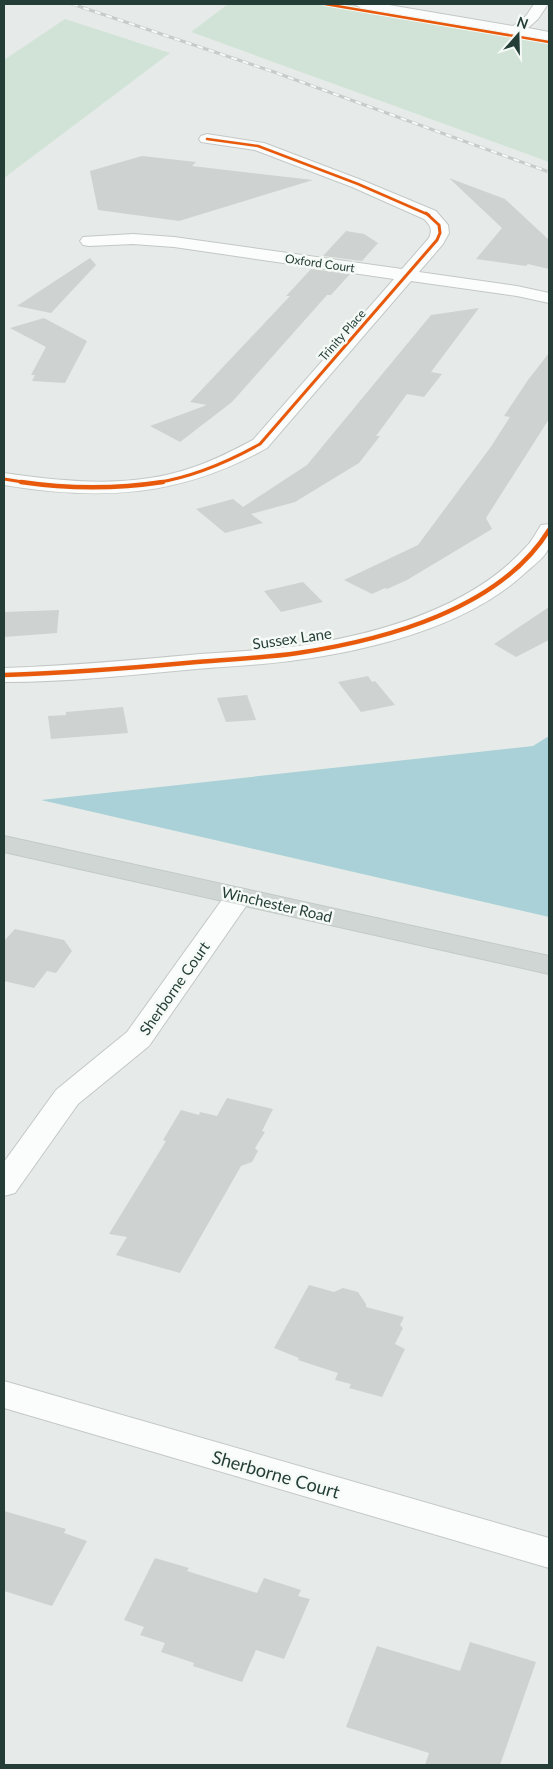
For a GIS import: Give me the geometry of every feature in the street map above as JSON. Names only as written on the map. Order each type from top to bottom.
[{"type":"main road","name":"Winchester Road","points":[[4,844],[549,965]]},
{"type":"street","points":[[361,4],[549,36]]},
{"type":"street","points":[[516,30],[529,22],[537,14],[541,4]]},
{"type":"street","name":"Trinity Place","points":[[4,479],[50,486],[98,489],[123,487],[176,480],[236,460],[260,444],[407,276],[437,240],[440,233],[439,225],[430,215],[358,184],[258,146],[207,139]]},
{"type":"street","name":"Oxford Court","points":[[89,241],[134,239],[174,242],[517,291],[549,298]]},
{"type":"street","name":"Sussex Lane","points":[[4,675],[57,674],[298,653],[359,640],[407,627],[454,608],[482,593],[511,574],[533,554],[549,530]]},
{"type":"street","name":"Sherborne Court","points":[[4,1185],[67,1097],[138,1039],[239,896]]},
{"type":"street","name":"Sherborne Court","points":[[4,1395],[549,1553]]},
{"type":"green space","points":[[228,4],[347,4],[549,38],[549,162],[191,32]]},
{"type":"green space","points":[[65,19],[170,53],[4,178],[4,60]]},
{"type":"water","points":[[549,736],[549,917],[41,800],[533,746]]},
{"type":"building","points":[[142,156],[196,162],[192,166],[313,180],[179,221],[98,210],[90,171]]},
{"type":"building","points":[[449,178],[505,199],[549,240],[549,269],[528,264],[526,266],[476,259],[502,228]]},
{"type":"building","points":[[346,231],[364,234],[378,243],[362,261],[323,256]]},
{"type":"building","points":[[90,258],[96,265],[51,313],[17,306]]},
{"type":"building","points":[[311,269],[350,274],[331,295],[327,295],[232,402],[180,442],[150,426],[207,405],[190,402],[290,296],[286,296]]},
{"type":"building","points":[[479,308],[431,372],[442,374],[424,397],[407,394],[376,436],[380,436],[359,463],[295,502],[251,514],[263,523],[225,533],[196,509],[233,499],[243,507],[307,465],[431,315]]},
{"type":"building","points":[[44,318],[87,341],[65,383],[32,381],[35,375],[31,375],[46,347],[10,328]]},
{"type":"building","points":[[549,353],[549,419],[486,518],[492,529],[407,580],[387,589],[385,588],[372,594],[344,580],[418,545],[490,448],[510,417],[504,416]]},
{"type":"building","points":[[303,582],[323,602],[281,612],[264,591]]},
{"type":"building","points":[[549,607],[549,640],[516,657],[494,644]]},
{"type":"building","points":[[59,610],[57,633],[4,637],[4,612]]},
{"type":"building","points":[[368,676],[372,682],[375,681],[395,705],[361,712],[338,682]]},
{"type":"building","points":[[247,695],[256,720],[226,722],[217,698]]},
{"type":"building","points":[[123,707],[128,733],[51,739],[48,716],[66,715],[66,712]]},
{"type":"building","points":[[15,929],[64,940],[72,951],[56,973],[47,971],[34,988],[4,981],[4,941]]},
{"type":"building","points":[[227,1098],[273,1109],[262,1131],[265,1132],[255,1148],[258,1151],[252,1162],[241,1166],[180,1273],[116,1255],[127,1237],[109,1234],[166,1141],[163,1140],[181,1110],[199,1115],[200,1112],[217,1116]]},
{"type":"building","points":[[309,1285],[334,1292],[343,1288],[358,1292],[366,1307],[404,1317],[400,1325],[403,1328],[395,1344],[405,1349],[382,1397],[349,1388],[351,1384],[335,1380],[338,1373],[298,1360],[299,1358],[274,1348]]},
{"type":"building","points":[[4,1511],[66,1529],[64,1533],[87,1541],[52,1606],[4,1591]]},
{"type":"building","points":[[155,1558],[189,1568],[187,1571],[257,1593],[264,1578],[301,1590],[298,1596],[310,1599],[284,1659],[256,1650],[242,1682],[193,1666],[194,1663],[161,1652],[165,1643],[140,1635],[144,1627],[124,1620]]},
{"type":"building","points":[[470,1642],[536,1662],[500,1765],[425,1765],[429,1753],[346,1727],[377,1646],[460,1671]]},
{"type":"railway","points":[[72,4],[274,72],[549,172]]},
{"type":"cycle path","points":[[325,4],[549,42]]},
{"type":"cycle path","points":[[4,479],[70,487],[136,486],[169,481],[200,472],[231,460],[260,444],[437,240],[440,233],[439,225],[430,215],[358,184],[258,146],[207,139]]},
{"type":"cycle path","points":[[4,675],[270,656],[298,653],[360,641],[424,622],[483,593],[509,575],[532,554],[549,530]]}]
